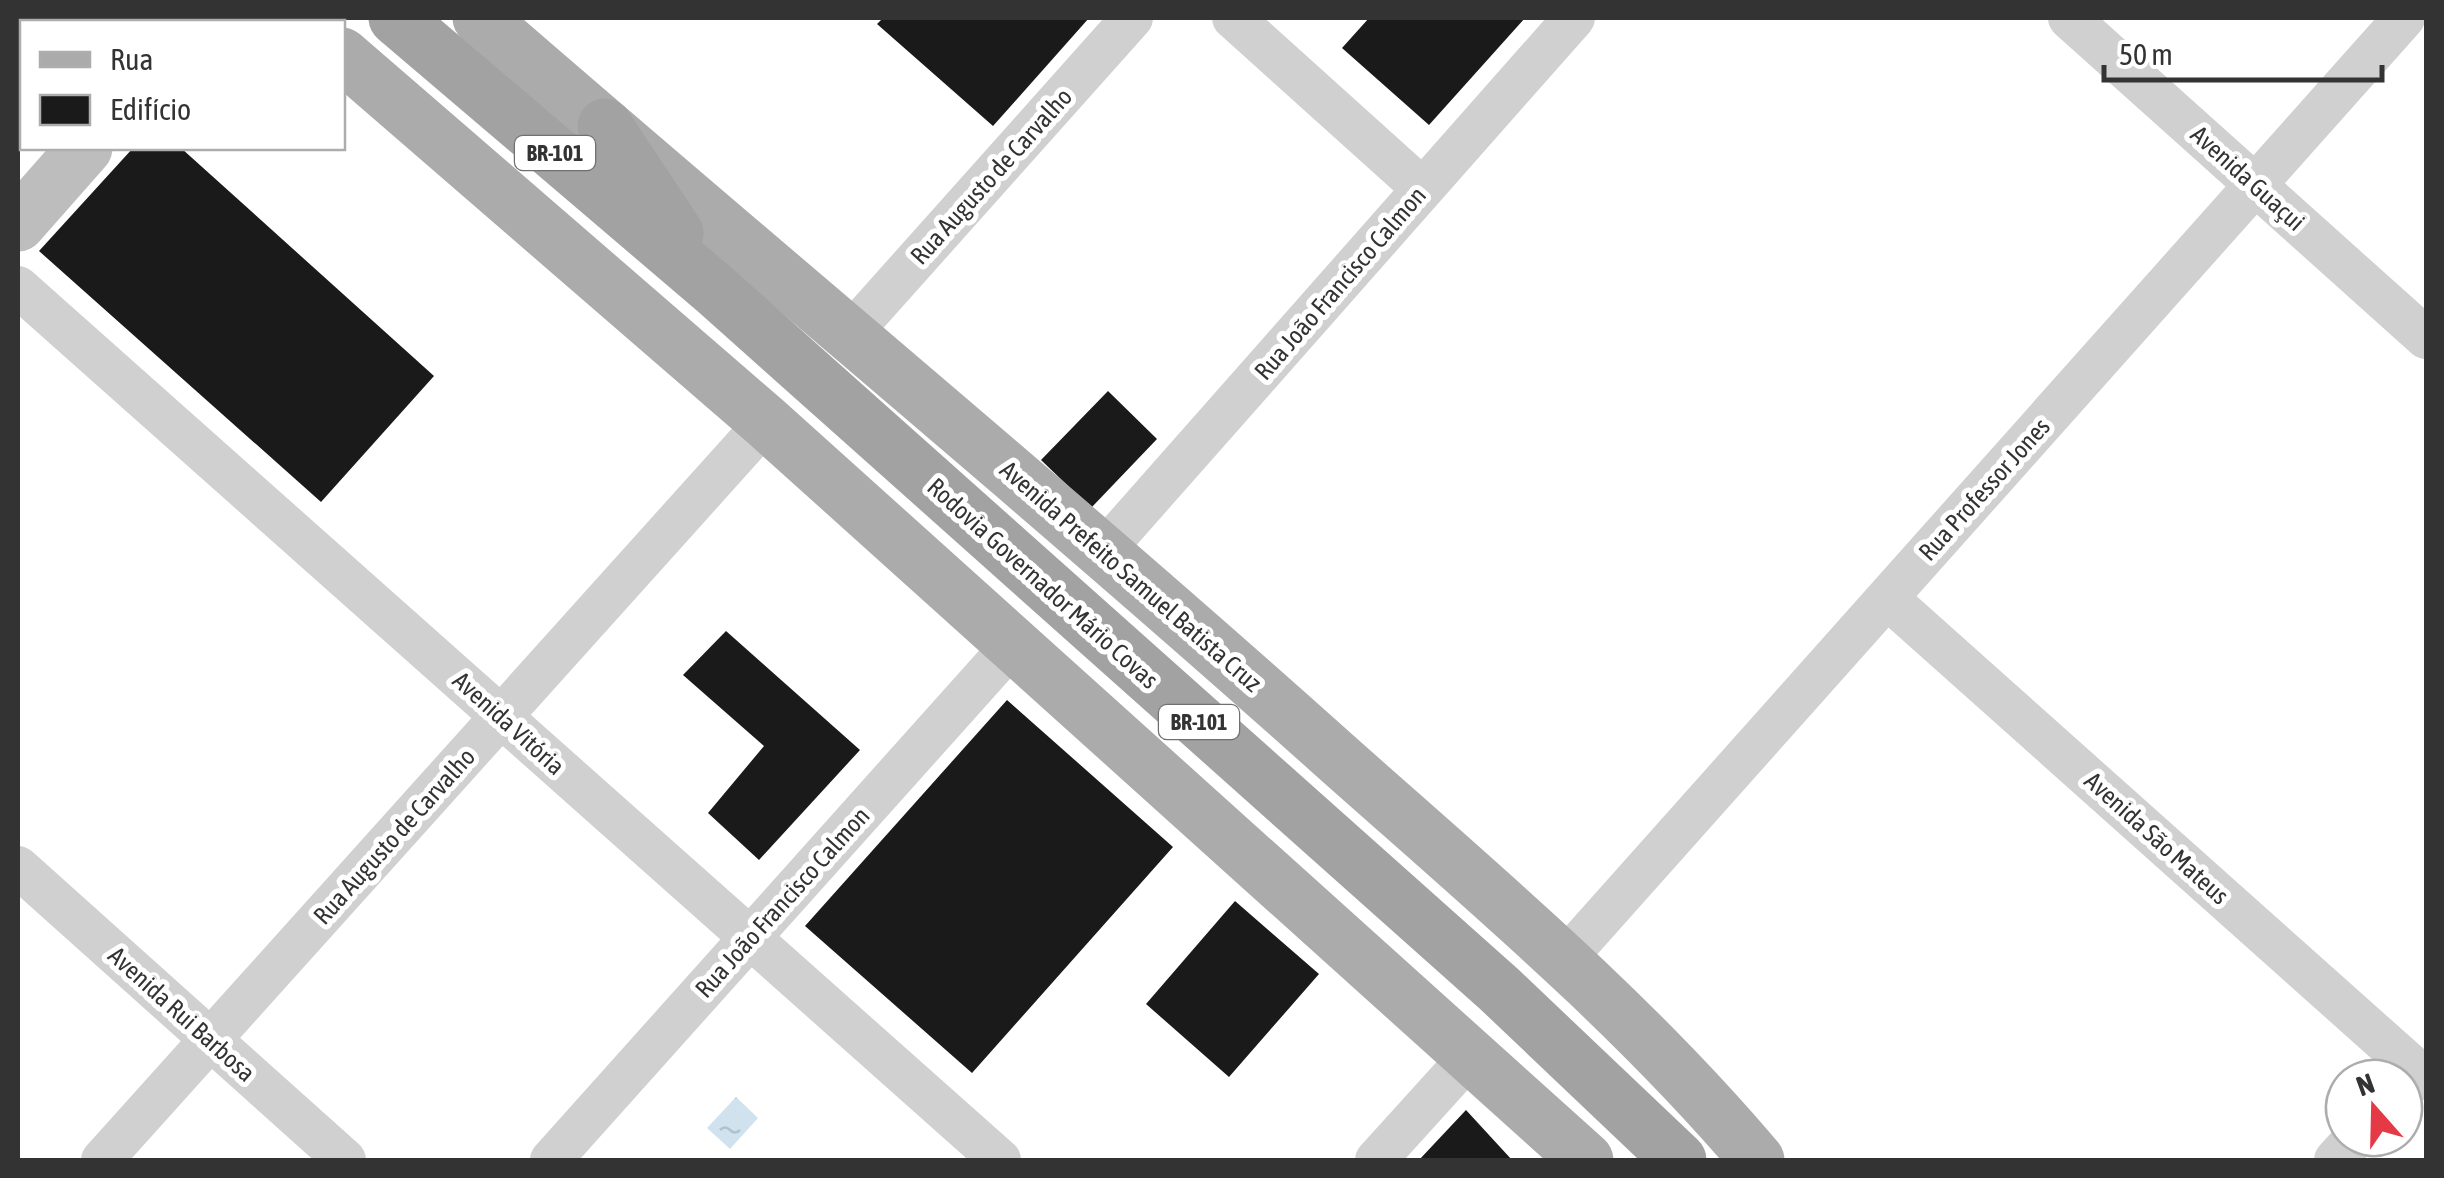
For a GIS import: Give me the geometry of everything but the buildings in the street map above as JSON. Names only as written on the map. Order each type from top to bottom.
[{"type":"highway","name":"Rodovia Governador Mário Covas","points":[[396,18],[714,290],[1499,990],[1679,1160]]},
{"type":"highway","points":[[605,126],[714,290]]},
{"type":"main road","name":"Avenida Prefeito Samuel Batista Cruz","points":[[480,18],[1104,549],[1564,960],[1708,1102],[1756,1160]]},
{"type":"main road","points":[[345,59],[766,422],[1586,1160]]},
{"type":"main road","points":[[18,224],[83,150]]},
{"type":"street","name":"Rua Augusto de Carvalho","points":[[849,335],[1132,18]]},
{"type":"street","points":[[1234,18],[1423,188]]},
{"type":"street","name":"Rua João Francisco Calmon","points":[[1104,549],[1574,18]]},
{"type":"street","name":"Avenida Guaçui","points":[[2069,18],[2426,338]]},
{"type":"street","name":"Rua Professor Jones","points":[[1564,960],[2404,18]]},
{"type":"street","name":"Avenida Vitória","points":[[18,286],[1000,1160]]},
{"type":"street","name":"Rua Augusto de Carvalho","points":[[102,1160],[766,422]]},
{"type":"street","name":"Avenida São Mateus","points":[[1886,598],[2402,1058]]},
{"type":"street","name":"Rua João Francisco Calmon","points":[[551,1160],[1014,643]]},
{"type":"street","name":"Avenida Rui Barbosa","points":[[18,867],[346,1160]]},
{"type":"street","points":[[1376,1160],[1472,1054]]},
{"type":"water","points":[[736,1097],[758,1118],[730,1149],[707,1128]]}]
